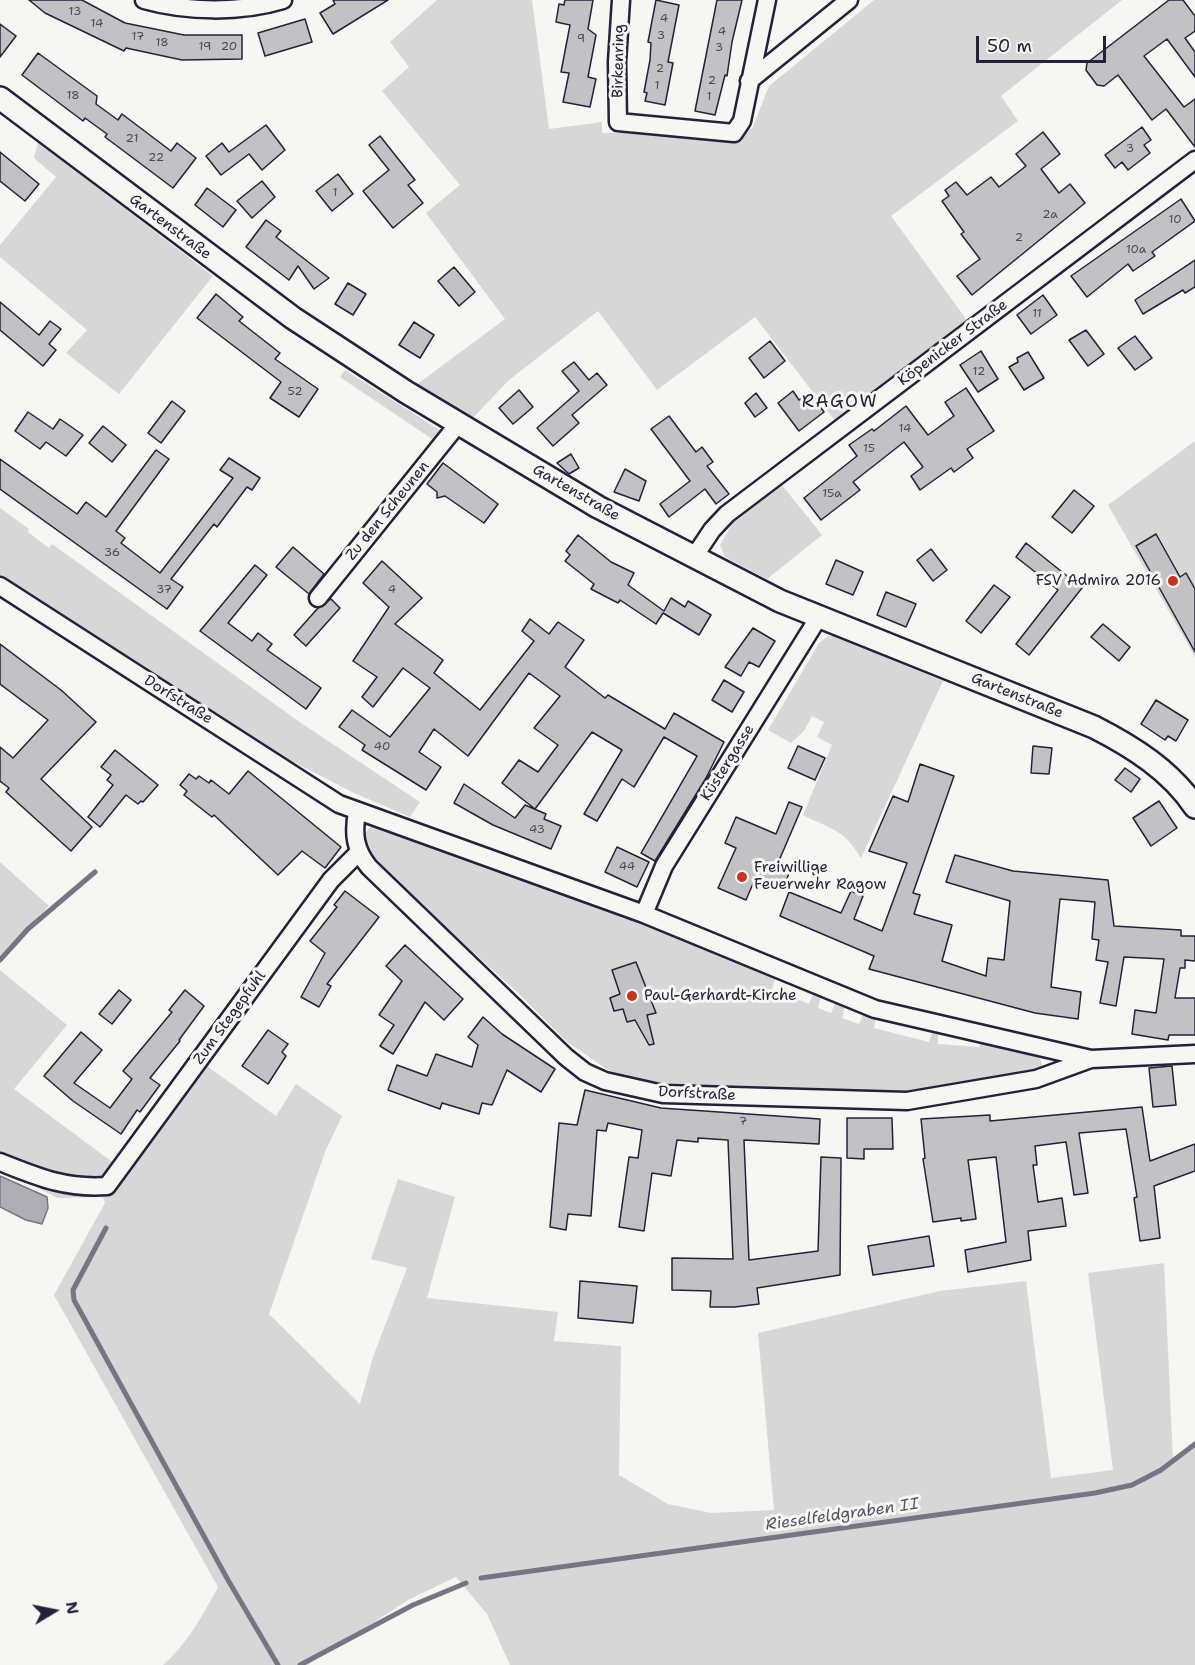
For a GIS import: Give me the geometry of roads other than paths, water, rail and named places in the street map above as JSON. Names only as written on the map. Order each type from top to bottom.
[{"type":"street","points":[[144,0],[188,9],[251,6],[283,0]]},
{"type":"street","name":"Birkenring","points":[[621,0],[617,62],[618,122],[735,132],[742,121],[749,81]]},
{"type":"street","points":[[749,81],[767,0]]},
{"type":"street","points":[[749,81],[849,0]]},
{"type":"street","name":"Gartenstraße","points":[[0,98],[293,318],[458,424],[598,507],[752,588],[1094,727],[1144,756],[1164,771],[1195,807]]},
{"type":"street","name":"Köpenicker Straße","points":[[694,558],[712,530],[727,514],[1195,160]]},
{"type":"street","name":"Zu den Scheunen","points":[[318,598],[458,424]]},
{"type":"street","name":"Dorfstraße","points":[[0,586],[339,804],[357,812],[426,833],[644,914],[875,1009],[1091,1059],[1195,1054]]},
{"type":"street","name":"Küstergasse","points":[[644,914],[664,866],[820,615]]},
{"type":"street","points":[[357,812],[354,828],[358,854]]},
{"type":"street","name":"Dorfstraße","points":[[358,854],[566,1057],[585,1072],[605,1081],[663,1094],[907,1101],[1036,1078],[1091,1059]]},
{"type":"street","name":"Zum Stegepfuhl","points":[[0,1161],[56,1184],[86,1188],[107,1186],[331,880],[358,854]]},
{"type":"waterway","points":[[0,960],[28,929],[95,872]]},
{"type":"waterway","points":[[106,1228],[73,1290],[74,1300],[228,1580],[278,1665]]},
{"type":"waterway","name":"Rieselfeldgraben II","points":[[481,1578],[1095,1493],[1132,1485],[1161,1470],[1195,1444]]},
{"type":"waterway","name":"Rieselfeldgraben II","points":[[300,1665],[413,1605],[466,1583]]},
{"type":"place","name":"FSV Admira 2016","points":[[1173,581]]},
{"type":"place","name":"Freiwillige Feuerwehr Ragow","points":[[742,877]]},
{"type":"place","name":"Paul-Gerhardt-Kirche","points":[[632,996]]},
{"type":"district","name":"RAGOW","points":[[840,402]]}]
